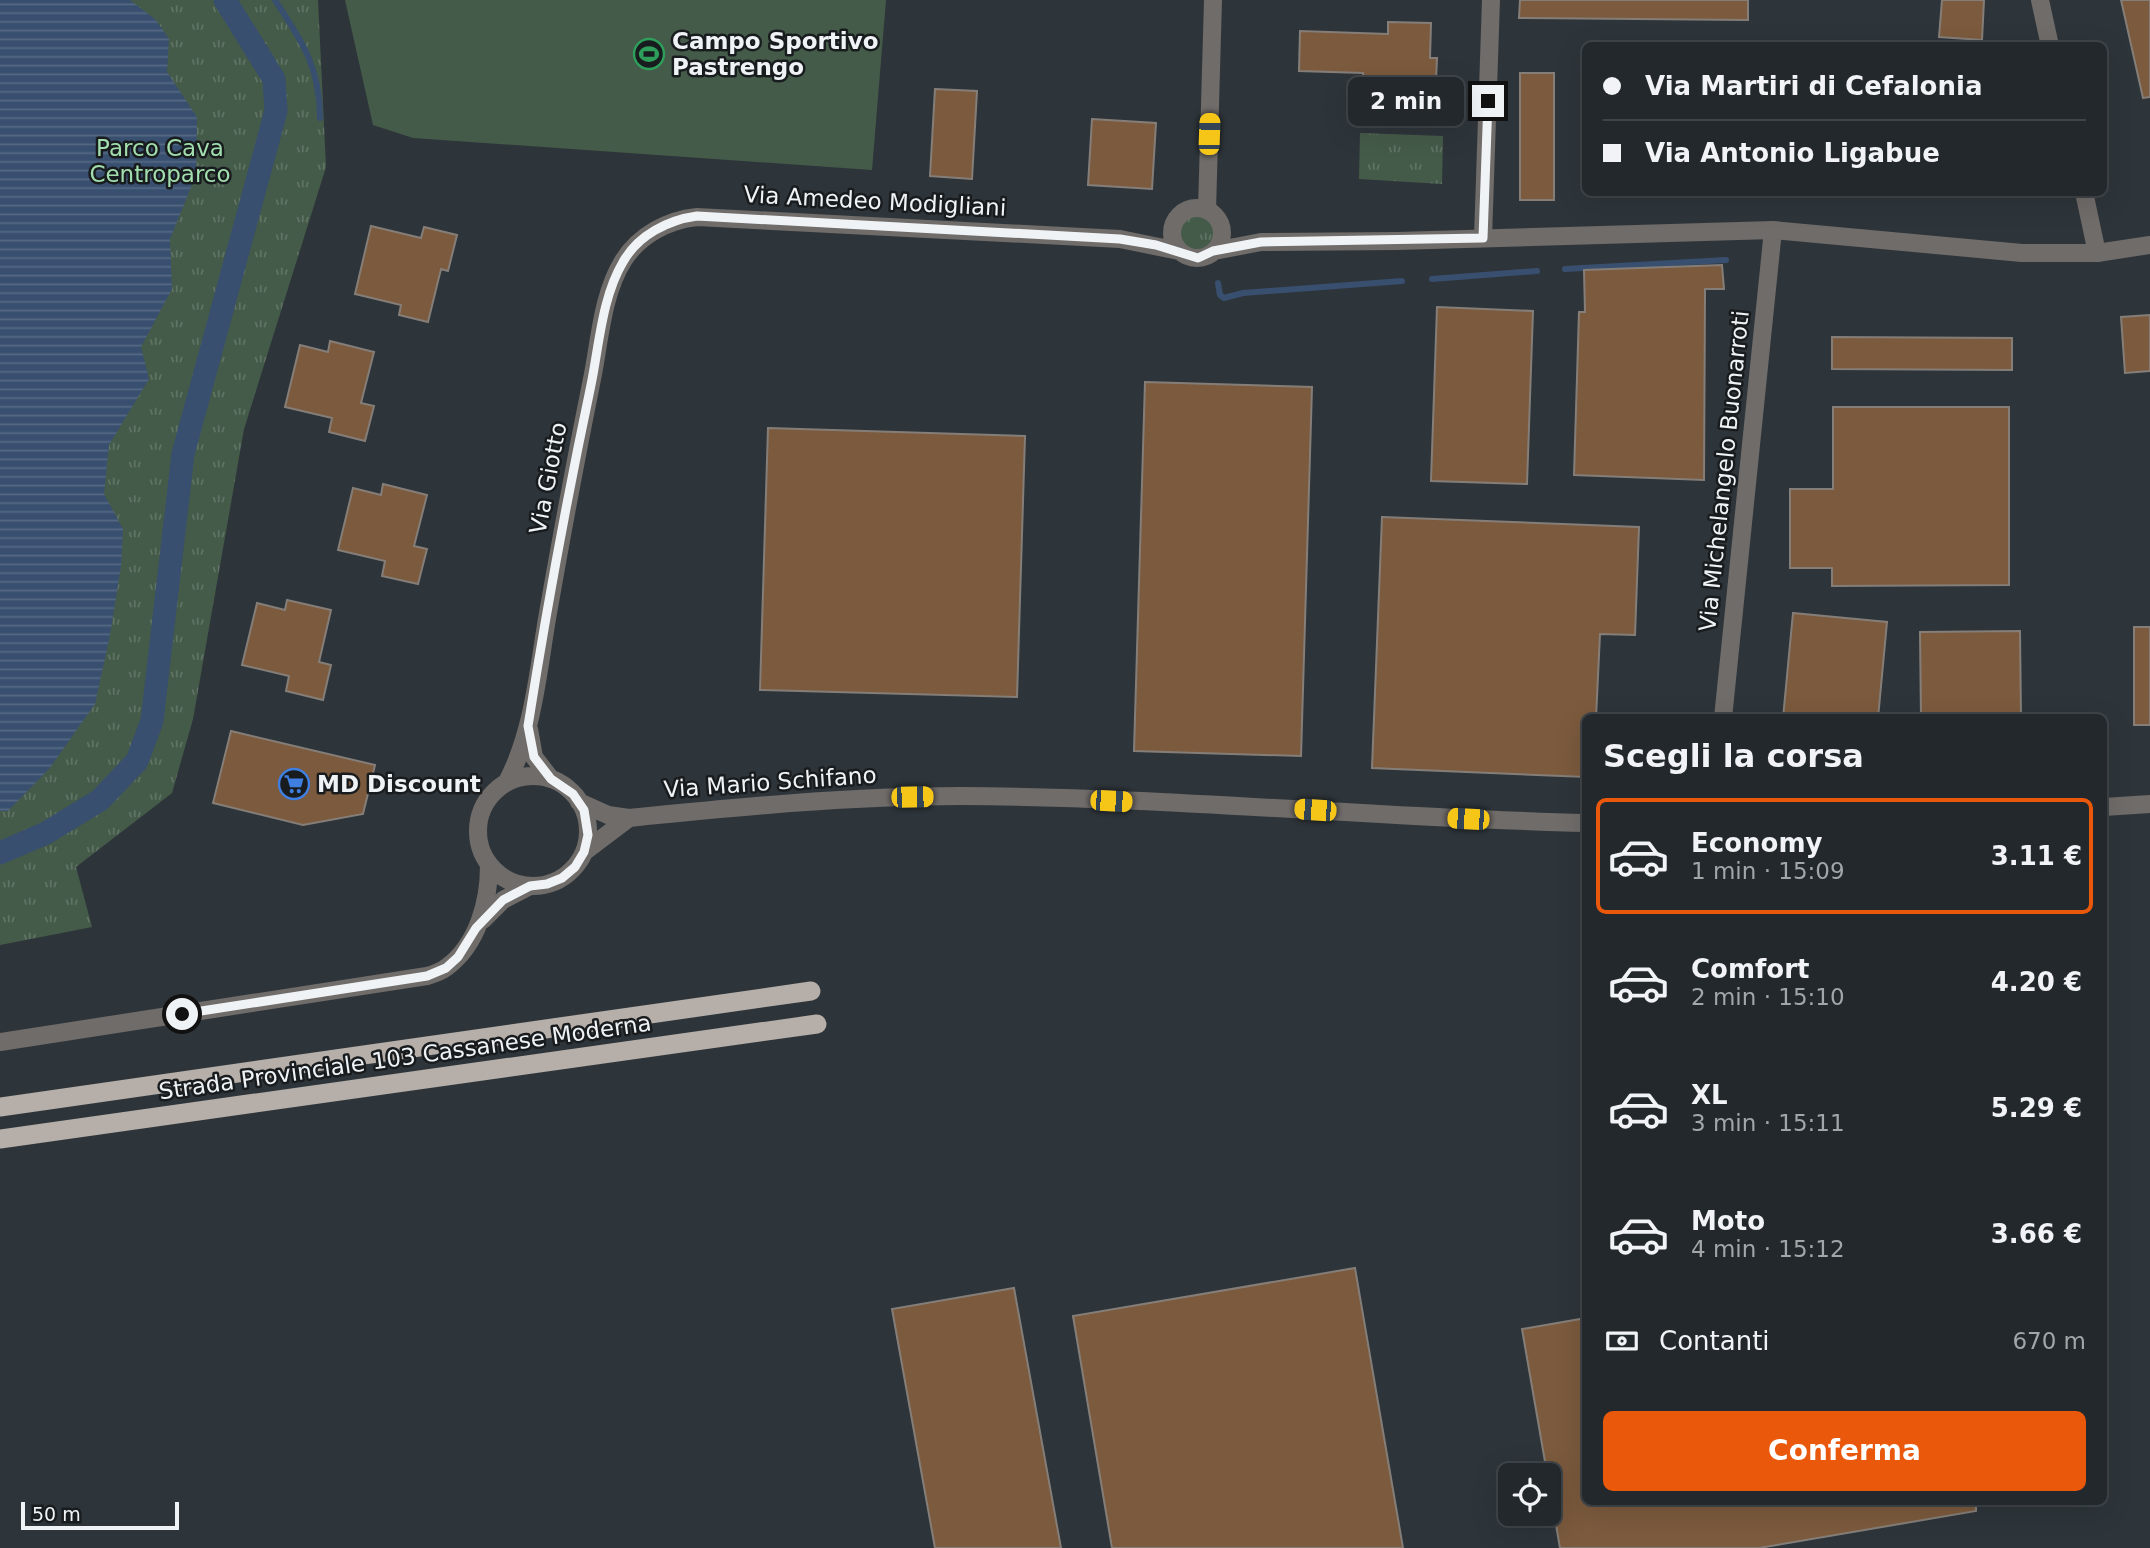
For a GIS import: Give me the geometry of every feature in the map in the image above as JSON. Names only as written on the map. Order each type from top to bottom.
[{"type":"highway","name":"Strada Provinciale 103 Cassanese Moderna","points":[[0,1107],[811,991]]},
{"type":"highway","name":"Strada Provinciale 103 Cassanese Moderna","points":[[0,1139],[817,1024]]},
{"type":"street","points":[[1199,209],[1207,188],[1213,0]]},
{"type":"street","points":[[1483,238],[1492,0]]},
{"type":"street","points":[[2040,0],[2049,42]]},
{"type":"street","points":[[2085,196],[2097,253]]},
{"type":"street","points":[[1213,251],[1220,242],[1221,226],[1216,217],[1199,209],[1179,215],[1174,222],[1172,235],[1180,251],[1186,256],[1198,258],[1213,251],[1261,242],[1773,230],[2022,253],[2097,253],[2150,245]]},
{"type":"street","name":"Via Amedeo Modigliani","points":[[636,246],[664,225],[697,216],[1120,239],[1180,251]]},
{"type":"street","name":"Via Amedeo Modigliani","points":[[1120,239],[1149,233],[1174,222]]},
{"type":"street","points":[[1221,226],[1261,242]]},
{"type":"street","name":"Via Michelangelo Buonarroti","points":[[1723,714],[1773,230]]},
{"type":"street","name":"Via Giotto","points":[[507,782],[528,726],[571,479],[604,318],[620,267],[636,246]]},
{"type":"street","name":"Via Giotto","points":[[528,726],[534,757],[551,779]]},
{"type":"street","points":[[0,1042],[427,976],[446,968],[467,943],[486,905],[489,866],[479,845],[478,821],[490,796],[507,782],[525,776],[551,779],[567,788],[579,802],[588,826],[584,852]]},
{"type":"street","name":"Via Mario Schifano","points":[[579,802],[608,815],[629,818],[866,798],[958,796],[1035,797],[1493,821],[1582,823]]},
{"type":"street","points":[[2107,807],[2150,804]]},
{"type":"street","points":[[489,866],[511,882],[530,886],[547,884],[562,878],[575,867],[584,852],[629,818]]},
{"type":"street","points":[[476,928],[503,900],[530,886]]},
{"type":"green space","name":"Parco Cava Centroparco","points":[[0,0],[318,0],[326,167],[244,429],[193,719],[172,793],[76,867],[92,927],[0,945]]},
{"type":"green space","points":[[345,0],[886,0],[872,170],[413,138],[373,125]]},
{"type":"green space","points":[[1360,133],[1443,136],[1442,184],[1359,179]]},
{"type":"green space","points":[[1197,216],[1209,221],[1214,233],[1209,245],[1197,250],[1185,245],[1180,233],[1185,221]]},
{"type":"water","points":[[0,0],[130,0],[156,20],[169,39],[167,72],[197,117],[196,175],[170,239],[172,289],[141,347],[149,379],[109,445],[104,494],[123,529],[121,566],[95,704],[49,769],[8,811],[0,811]]},
{"type":"building","points":[[1520,0],[1748,0],[1748,20],[1519,18]]},
{"type":"building","points":[[1942,0],[1984,0],[1982,40],[1939,37]]},
{"type":"building","points":[[2121,0],[2150,0],[2150,97],[2143,98]]},
{"type":"building","points":[[1388,22],[1431,23],[1430,58],[1437,58],[1435,103],[1389,102],[1389,88],[1363,87],[1363,73],[1299,71],[1300,31],[1388,34]]},
{"type":"building","points":[[1520,73],[1554,73],[1554,200],[1520,200]]},
{"type":"building","points":[[935,89],[977,91],[972,179],[930,176]]},
{"type":"building","points":[[1092,119],[1156,123],[1152,189],[1088,185]]},
{"type":"building","points":[[371,226],[421,238],[424,227],[457,235],[448,271],[441,269],[428,322],[399,315],[401,305],[355,294]]},
{"type":"building","points":[[1722,265],[1724,289],[1705,289],[1704,480],[1574,475],[1579,312],[1585,312],[1584,270]]},
{"type":"building","points":[[1437,307],[1533,311],[1527,484],[1431,481]]},
{"type":"building","points":[[2150,315],[2150,371],[2125,373],[2121,317]]},
{"type":"building","points":[[1832,337],[2012,338],[2012,370],[1832,369]]},
{"type":"building","points":[[330,341],[374,352],[361,403],[374,406],[365,441],[329,432],[332,418],[285,407],[300,345],[328,352]]},
{"type":"building","points":[[1145,382],[1312,387],[1301,756],[1134,751]]},
{"type":"building","points":[[1833,407],[2009,407],[2009,585],[1832,586],[1832,568],[1790,568],[1790,489],[1833,489]]},
{"type":"building","points":[[768,428],[1025,436],[1017,697],[760,690]]},
{"type":"building","points":[[383,484],[427,495],[414,546],[427,549],[418,584],[382,576],[385,561],[338,550],[353,488],[381,495]]},
{"type":"building","points":[[1382,517],[1639,527],[1635,635],[1600,634],[1596,714],[1582,714],[1582,777],[1372,768]]},
{"type":"building","points":[[287,600],[331,610],[319,662],[331,665],[323,700],[286,691],[289,676],[242,665],[257,603],[285,610]]},
{"type":"building","points":[[1793,613],[1887,622],[1878,714],[1783,714]]},
{"type":"building","points":[[2134,627],[2150,627],[2150,725],[2134,725]]},
{"type":"building","points":[[2020,631],[2021,714],[1921,714],[1920,632]]},
{"type":"building","name":"MD Discount","points":[[231,731],[375,765],[363,814],[303,825],[213,803]]},
{"type":"building","points":[[1355,1268],[1403,1548],[1112,1548],[1073,1316]]},
{"type":"building","points":[[1014,1288],[1061,1548],[935,1548],[892,1309]]},
{"type":"building","points":[[1582,1319],[1582,1505],[1976,1505],[1976,1511],[1759,1548],[1560,1548],[1556,1526],[1561,1526],[1561,1463],[1545,1463],[1522,1329]]},
{"type":"waterway","points":[[0,853],[46,833],[100,800],[137,761],[152,721],[183,454],[276,111],[274,79],[225,0]]},
{"type":"waterway","points":[[275,0],[308,55],[317,84],[320,118]]},
{"type":"waterway","points":[[1565,269],[1726,260]]},
{"type":"waterway","points":[[1432,279],[1537,271]]},
{"type":"waterway","points":[[1218,283],[1220,295],[1224,298],[1243,293],[1402,281]]},
{"type":"place","name":"Campo Sportivo Pastrengo","points":[[649,54]]},
{"type":"place","name":"MD Discount","points":[[294,784]]},
{"type":"route","points":[[182,1014],[427,976],[446,968],[458,957],[476,928],[503,900],[530,886],[547,884],[562,878],[580,860],[588,835],[584,810],[573,794],[551,779],[534,757],[528,726],[571,479],[604,318],[623,260],[652,233],[673,221],[697,216],[1120,239],[1156,245],[1198,258],[1213,251],[1261,242],[1483,238],[1488,101]]}]
